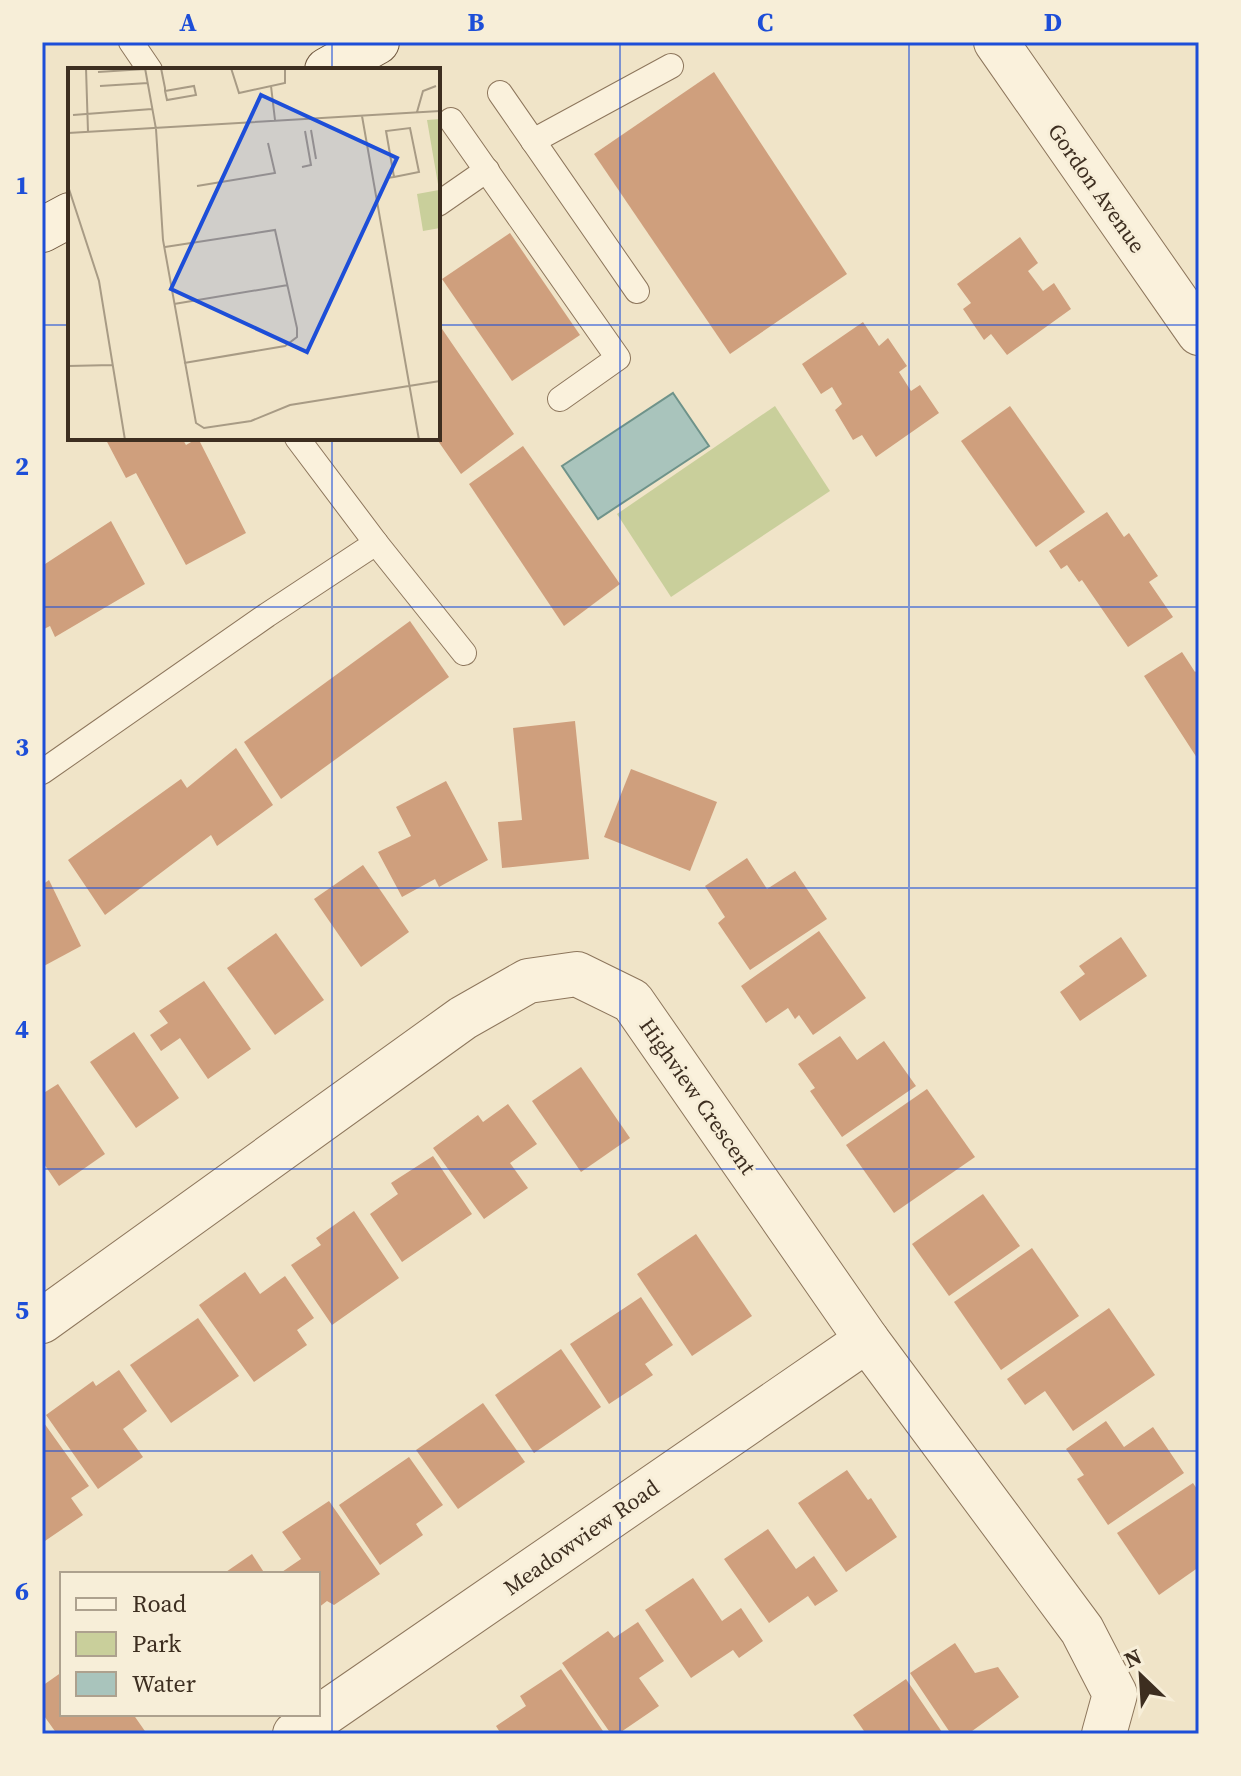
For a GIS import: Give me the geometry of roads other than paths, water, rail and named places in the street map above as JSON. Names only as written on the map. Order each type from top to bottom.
[{"type":"street","points":[[331,68],[377,42]]},
{"type":"street","name":"Gordon Avenue","points":[[996,42],[1199,333]]},
{"type":"street","points":[[42,230],[68,216]]},
{"type":"street","name":"Highview Crescent","points":[[42,1321],[463,1018],[528,981],[577,974],[632,1001],[867,1340],[1082,1630],[1115,1694],[1104,1734]]},
{"type":"street","name":"Meadowview Road","points":[[295,1734],[867,1340]]},
{"type":"lane","points":[[131,42],[149,68]]},
{"type":"lane","points":[[533,141],[671,66]]},
{"type":"lane","points":[[500,93],[637,291]]},
{"type":"lane","points":[[451,120],[618,358],[560,399]]},
{"type":"lane","points":[[440,203],[487,170]]},
{"type":"lane","points":[[299,440],[464,653]]},
{"type":"lane","points":[[42,772],[376,543]]},
{"type":"water","points":[[673,393],[709,446],[598,519],[562,466]]}]
